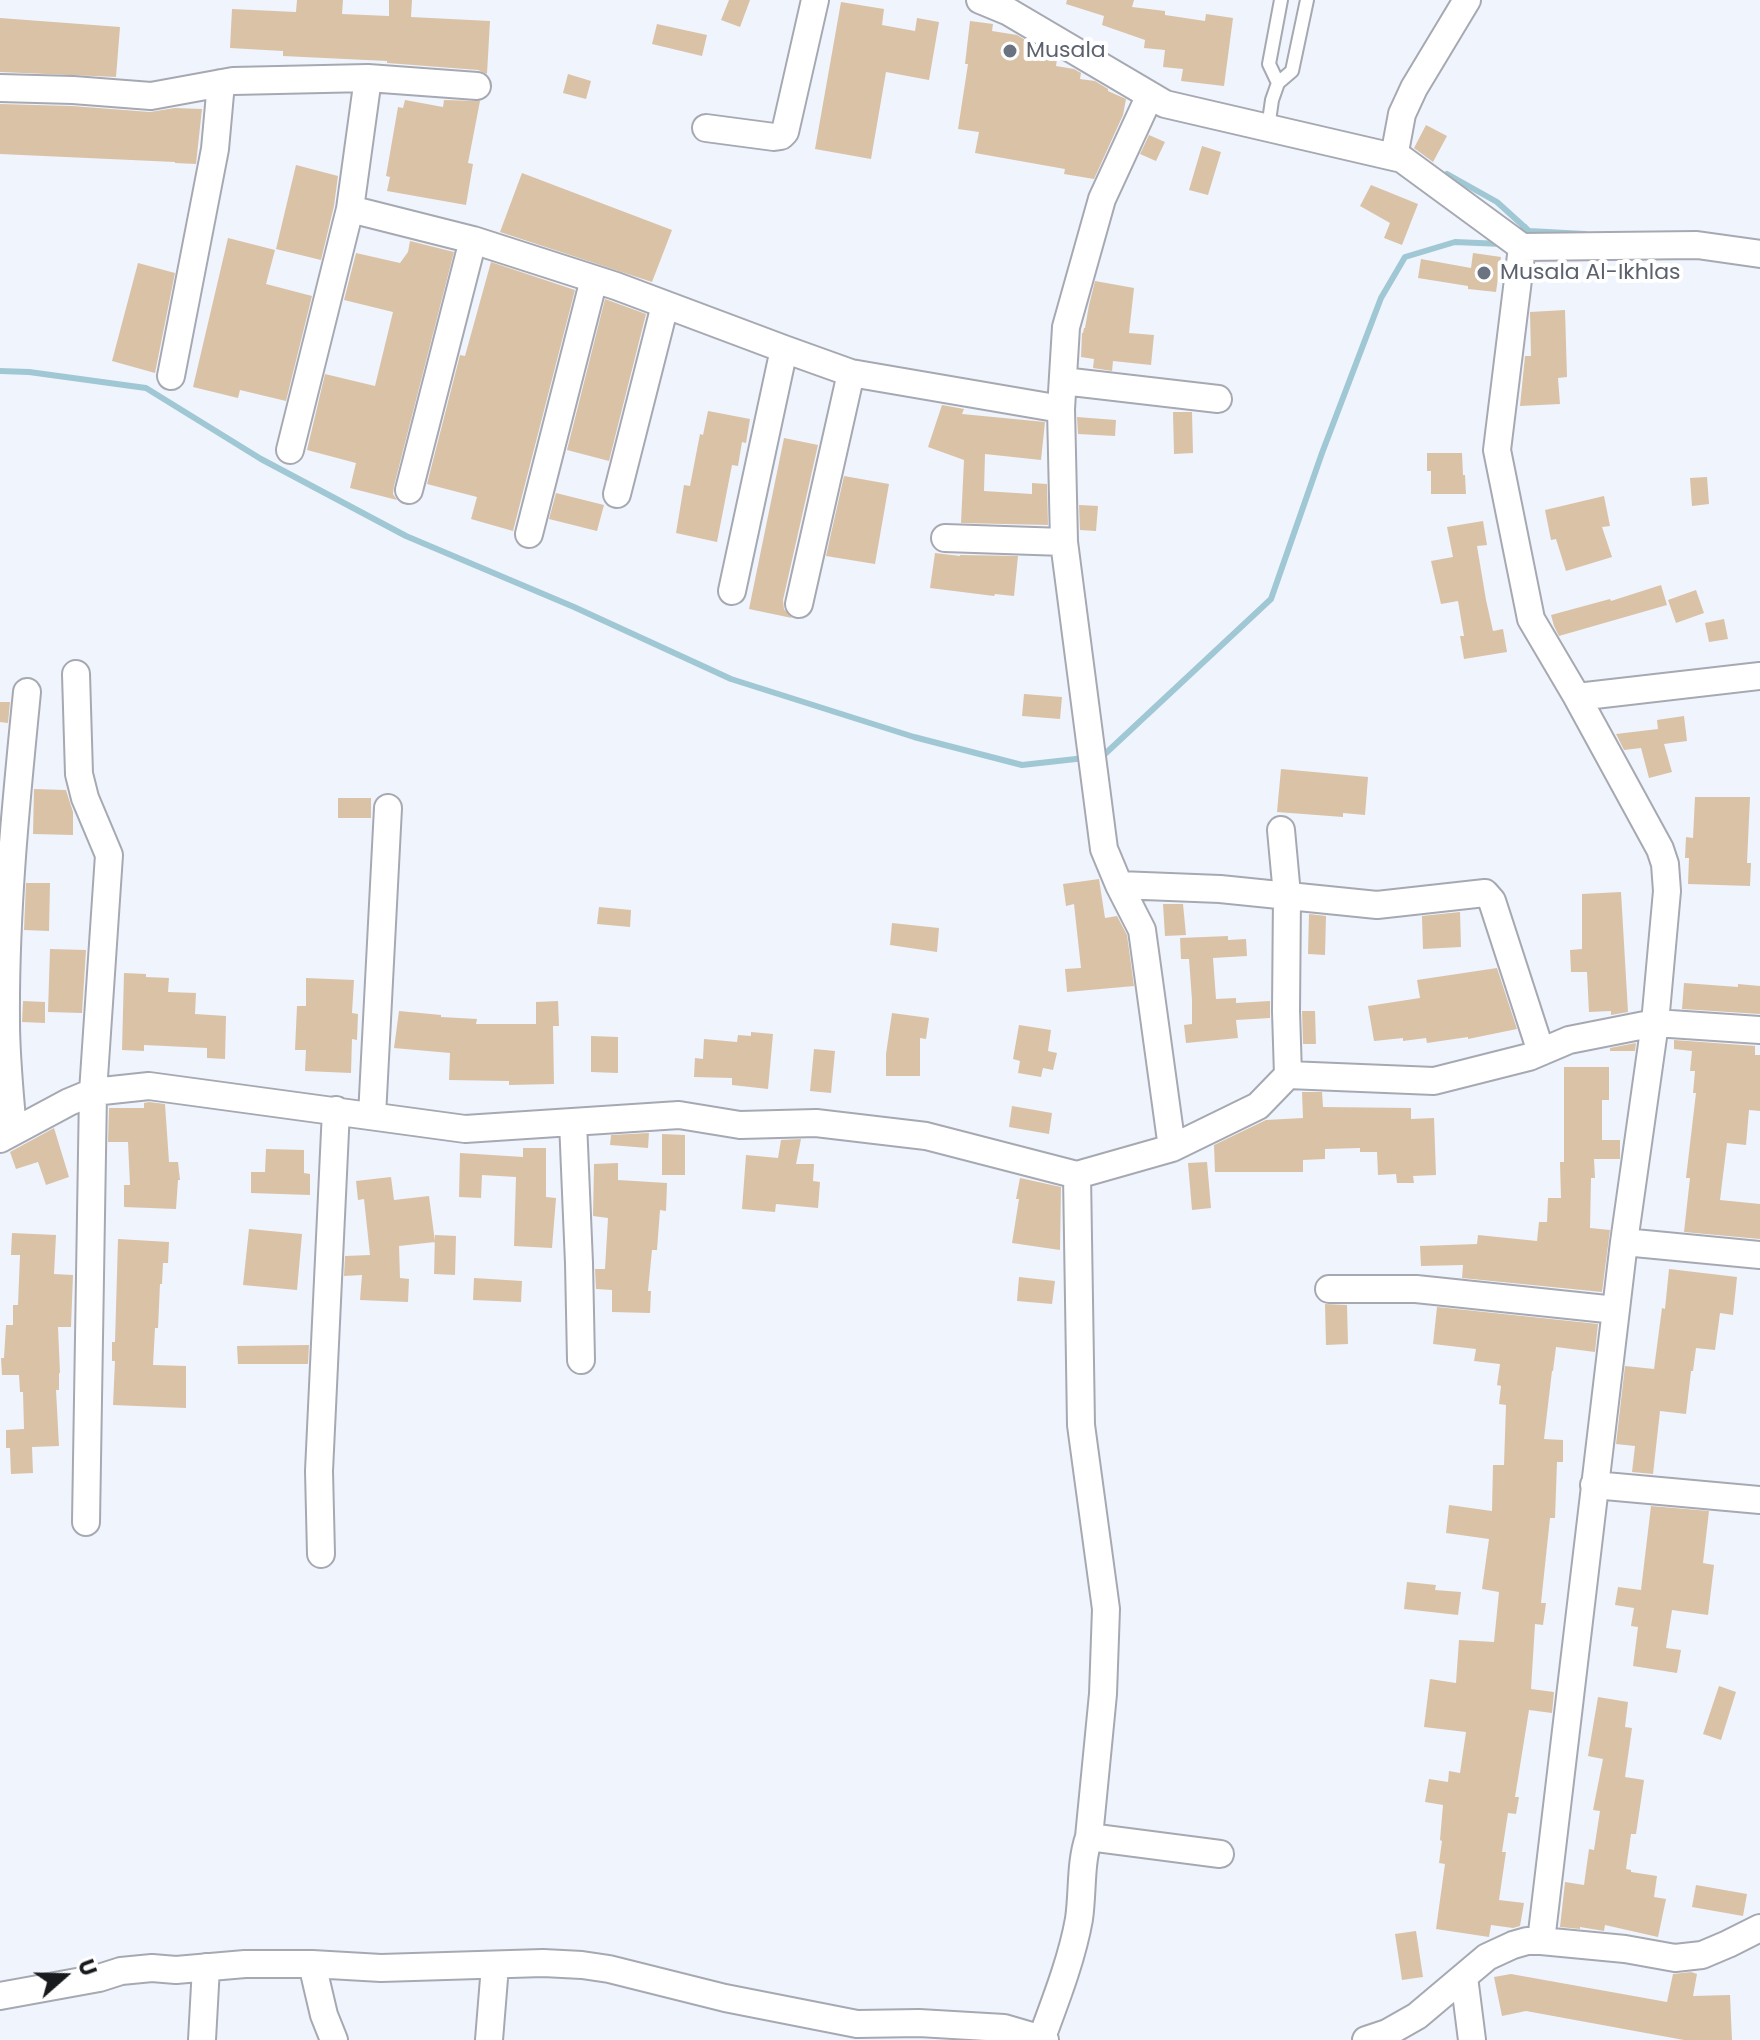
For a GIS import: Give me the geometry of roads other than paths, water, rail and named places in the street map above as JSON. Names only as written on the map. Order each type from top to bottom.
[{"type":"street","points":[[706,128],[774,137],[785,132],[815,0]]},
{"type":"street","points":[[980,0],[1009,12],[1165,104],[1402,159],[1522,247],[1697,245],[1760,254]]},
{"type":"street","points":[[1394,157],[1402,114],[1425,68],[1467,0]]},
{"type":"street","points":[[290,450],[350,209],[368,78]]},
{"type":"street","points":[[0,88],[151,96],[233,81],[368,78],[477,86]]},
{"type":"street","points":[[171,376],[215,149],[221,83]]},
{"type":"street","points":[[1150,95],[1102,199],[1066,327],[1061,409],[1064,542],[1104,849],[1142,930],[1172,1148]]},
{"type":"street","points":[[350,209],[473,240],[594,279],[851,373],[1061,409]]},
{"type":"street","points":[[409,490],[473,240]]},
{"type":"street","points":[[1522,247],[1497,450],[1531,619],[1660,849],[1665,864],[1667,891],[1655,1023],[1624,1242],[1541,1941]]},
{"type":"street","points":[[529,534],[594,279]]},
{"type":"street","points":[[617,494],[665,305]]},
{"type":"street","points":[[732,591],[784,349]]},
{"type":"street","points":[[799,604],[851,373]]},
{"type":"street","points":[[1063,381],[1218,399]]},
{"type":"street","points":[[945,538],[1064,542]]},
{"type":"street","points":[[76,674],[79,774],[85,798],[109,855],[93,1092],[86,1522]]},
{"type":"street","points":[[1577,697],[1760,676]]},
{"type":"street","points":[[27,692],[8,907],[6,1135],[93,1092],[149,1086],[465,1129],[679,1115],[740,1125],[816,1123],[926,1136],[1077,1175],[1172,1148],[1258,1106],[1288,1075],[1287,895],[1281,830]]},
{"type":"street","points":[[372,1116],[388,808]]},
{"type":"street","points":[[1119,885],[1220,889],[1377,905],[1485,893],[1492,901],[1541,1052]]},
{"type":"street","points":[[1288,1075],[1434,1081],[1529,1057],[1569,1040],[1655,1023],[1760,1030]]},
{"type":"street","points":[[321,1554],[319,1471],[336,1110]]},
{"type":"street","points":[[573,1122],[581,1360]]},
{"type":"street","points":[[0,1996],[99,1978],[121,1971],[152,1968],[176,1970],[245,1964],[312,1964],[381,1968],[543,1963],[609,1969],[725,1998],[857,2024],[919,2023],[1004,2028],[1042,2040],[1079,1919],[1103,1694],[1106,1609],[1081,1425],[1077,1175]]},
{"type":"street","points":[[1624,1242],[1760,1255]]},
{"type":"street","points":[[1329,1289],[1416,1289],[1616,1310]]},
{"type":"street","points":[[1594,1485],[1760,1500]]},
{"type":"street","points":[[1089,1837],[1220,1854]]},
{"type":"street","points":[[1366,2040],[1387,2033],[1417,2016],[1487,1957],[1527,1941],[1625,1949],[1675,1958],[1702,1955],[1760,1928]]},
{"type":"street","points":[[312,1964],[324,2015],[334,2040]]},
{"type":"street","points":[[489,2040],[495,1966]]},
{"type":"street","points":[[202,2040],[206,1967]]},
{"type":"street","points":[[1464,1977],[1472,2040]]},
{"type":"lane","points":[[1278,83],[1269,64],[1281,0]]},
{"type":"lane","points":[[1268,128],[1278,83],[1292,71],[1307,0]]},
{"type":"lane","points":[[1278,16],[1304,20]]},
{"type":"waterway","points":[[1447,174],[1497,202],[1529,231],[1585,234]]},
{"type":"waterway","points":[[1514,235],[1525,227]]},
{"type":"waterway","points":[[1100,755],[1106,753],[1271,599],[1381,298],[1405,257],[1455,242],[1502,244]]},
{"type":"waterway","points":[[0,371],[146,388],[261,459],[406,536],[574,607],[731,679],[914,737],[1022,765],[1085,758]]},
{"type":"place","name":"Musala","points":[[1010,51]]},
{"type":"place","name":"Musala Al-Ikhlas","points":[[1484,273]]}]
